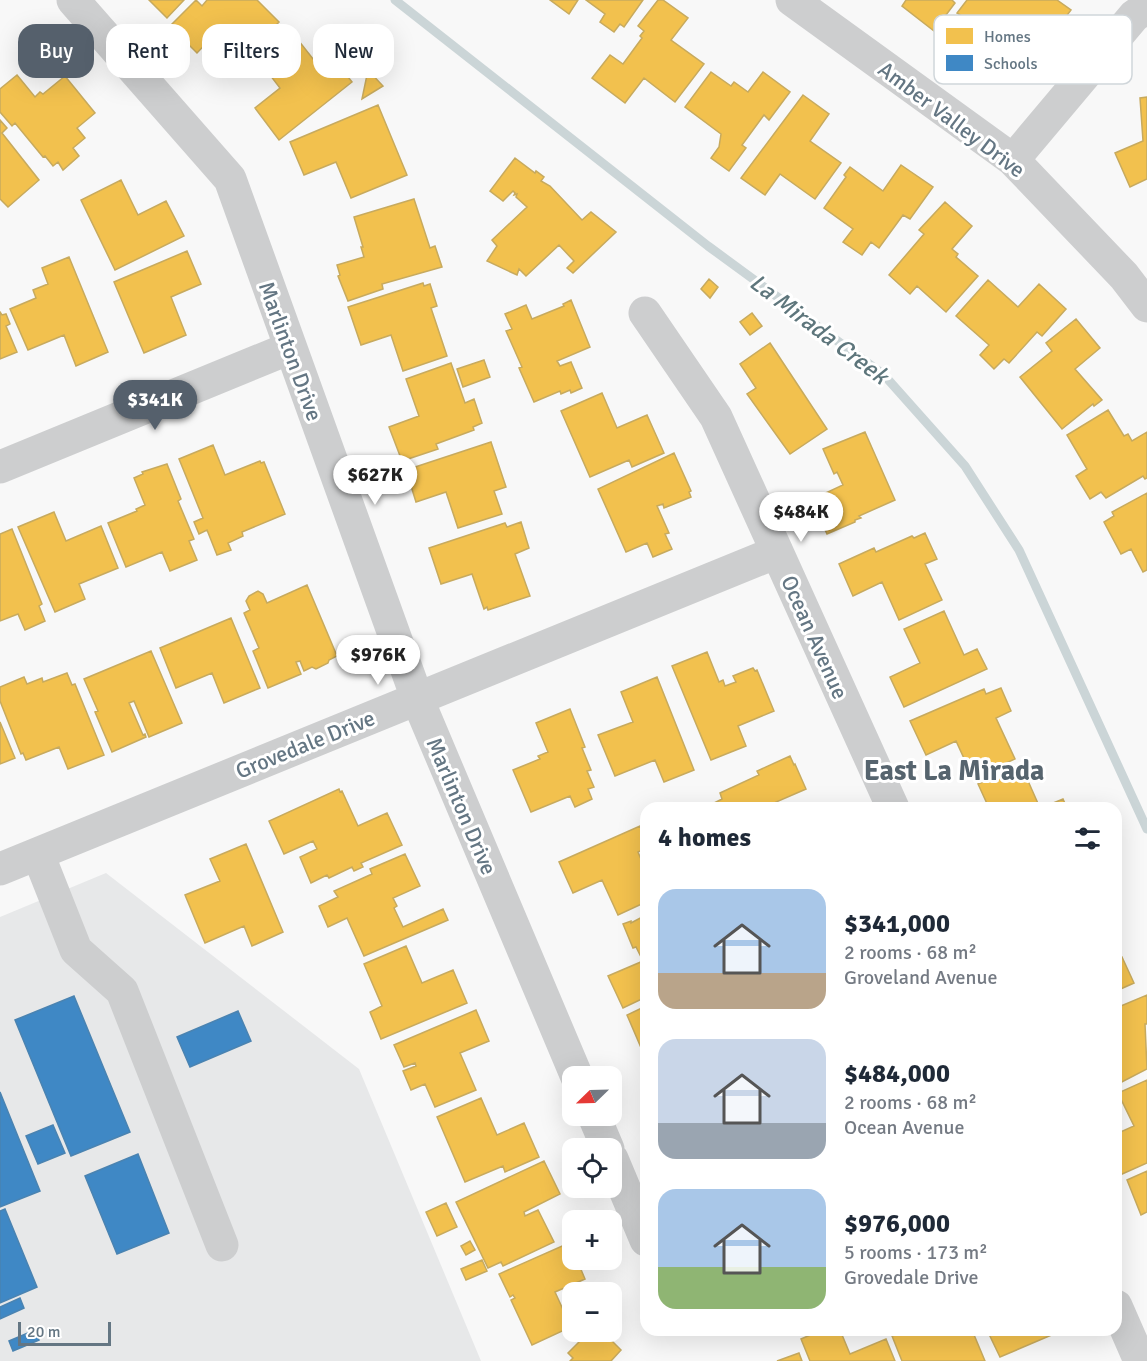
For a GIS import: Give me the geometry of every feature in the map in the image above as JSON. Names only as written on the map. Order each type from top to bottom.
[{"type":"street","name":"Marlinton Drive","points":[[73,0],[230,179],[417,698],[572,1066]]},
{"type":"street","name":"Amber Valley Drive","points":[[792,0],[1013,160],[1124,276],[1147,306]]},
{"type":"street","points":[[1132,18],[1147,7]]},
{"type":"street","points":[[1013,160],[1077,84]]},
{"type":"street","name":"Ocean Avenue","points":[[645,313],[716,417],[890,802]]},
{"type":"street","points":[[0,467],[290,348]]},
{"type":"street","name":"Grovedale Drive","points":[[0,869],[777,552]]},
{"type":"street","points":[[38,854],[76,950],[122,991],[222,1245]]},
{"type":"street","points":[[622,1183],[640,1226]]},
{"type":"street","points":[[1122,1320],[1140,1361]]},
{"type":"shaded area","points":[[106,873],[359,1069],[481,1361],[0,1361],[0,917]]},
{"type":"building: Homes","points":[[149,0],[184,0],[167,18]]},
{"type":"building: Homes","points":[[196,0],[202,6],[207,0],[257,0],[279,22],[277,24],[202,24],[202,48],[197,53],[190,46],[190,24],[172,24]]},
{"type":"building: Homes","points":[[550,0],[578,0],[569,14]]},
{"type":"building: Homes","points":[[586,0],[643,0],[624,27],[620,24],[614,32],[600,22],[605,14]]},
{"type":"building: Homes","points":[[658,0],[663,0],[688,18],[671,40],[704,64],[675,102],[644,78],[625,103],[592,78],[610,55],[623,64],[642,38],[640,36],[644,31],[638,26]]},
{"type":"building: Homes","points":[[906,0],[952,0],[955,3],[946,15],[934,15],[934,31],[902,6]]},
{"type":"building: Homes","points":[[967,0],[1057,0],[1071,10],[1067,15],[960,15],[957,13]]},
{"type":"building: Homes","points":[[301,44],[313,59],[313,78],[349,78],[352,82],[279,140],[255,108],[280,88],[272,78],[301,78]]},
{"type":"building: Homes","points":[[711,72],[731,86],[734,82],[748,92],[763,72],[790,92],[769,120],[764,115],[742,145],[746,148],[729,171],[711,158],[719,147],[721,134],[685,107]]},
{"type":"building: Homes","points":[[17,75],[35,97],[40,92],[43,94],[63,78],[67,78],[95,113],[77,128],[85,138],[73,148],[79,156],[63,170],[58,162],[53,166],[15,123],[12,126],[0,112],[0,89]]},
{"type":"building: Homes","points":[[366,78],[376,78],[383,86],[362,99]]},
{"type":"building: Homes","points":[[803,95],[829,114],[810,141],[841,163],[815,199],[780,174],[765,195],[741,178]]},
{"type":"building: Homes","points":[[1147,97],[1147,179],[1130,187],[1115,153],[1143,141],[1140,98]]},
{"type":"building: Homes","points":[[378,105],[407,175],[351,198],[336,162],[304,175],[290,142]]},
{"type":"building: Homes","points":[[0,120],[7,128],[2,133],[39,180],[8,207],[0,199]]},
{"type":"building: Homes","points":[[515,158],[544,177],[541,181],[550,186],[582,220],[591,212],[616,232],[573,273],[567,268],[574,261],[559,245],[526,276],[519,269],[517,275],[487,261],[497,246],[492,240],[527,207],[516,197],[517,194],[514,195],[513,191],[503,201],[490,191]]},
{"type":"building: Homes","points":[[901,165],[933,187],[910,219],[903,215],[879,248],[871,242],[862,255],[843,242],[853,229],[824,208],[846,177],[844,175],[850,167],[883,191]]},
{"type":"building: Homes","points":[[121,180],[138,215],[166,201],[184,236],[115,270],[81,200]]},
{"type":"building: Homes","points":[[414,199],[430,248],[435,246],[442,267],[382,284],[383,289],[348,301],[338,276],[340,275],[337,265],[364,257],[354,217]]},
{"type":"building: Homes","points":[[945,202],[972,226],[952,249],[958,254],[956,257],[978,276],[946,312],[917,286],[910,294],[889,275],[924,234],[919,230]]},
{"type":"building: Homes","points":[[187,251],[201,284],[171,297],[186,335],[144,353],[114,282]]},
{"type":"building: Homes","points":[[69,257],[108,352],[76,366],[64,335],[28,350],[10,309],[36,298],[33,290],[48,284],[42,268]]},
{"type":"building: Homes","points":[[709,279],[718,287],[710,298],[701,289]]},
{"type":"building: Homes","points":[[988,280],[1018,307],[1039,284],[1066,309],[1042,336],[1037,332],[1009,363],[1004,359],[994,369],[980,355],[989,345],[956,316]]},
{"type":"building: Homes","points":[[423,283],[424,286],[430,284],[437,306],[431,308],[447,356],[403,371],[391,335],[361,345],[348,307]]},
{"type":"building: Homes","points":[[571,300],[590,347],[557,361],[560,366],[571,362],[582,388],[571,393],[570,390],[561,394],[560,391],[534,402],[506,331],[512,329],[505,314],[526,305],[532,319],[564,306],[563,304]]},
{"type":"building: Homes","points":[[0,312],[2,315],[6,314],[10,324],[6,326],[17,352],[0,359]]},
{"type":"building: Homes","points":[[752,313],[762,326],[750,335],[740,322]]},
{"type":"building: Homes","points":[[1076,319],[1100,348],[1075,369],[1102,400],[1094,406],[1093,404],[1062,429],[1020,377],[1052,351],[1046,343]]},
{"type":"building: Homes","points":[[770,343],[827,429],[790,454],[747,394],[756,388],[740,364]]},
{"type":"building: Homes","points":[[484,360],[490,377],[463,387],[457,369]]},
{"type":"building: Homes","points":[[451,363],[465,403],[474,399],[482,423],[473,427],[474,430],[436,444],[438,449],[402,461],[389,427],[419,416],[406,379]]},
{"type":"building: Homes","points":[[602,393],[617,428],[647,415],[664,453],[632,467],[629,460],[590,477],[561,411]]},
{"type":"building: Homes","points":[[1108,410],[1124,436],[1128,434],[1132,441],[1147,432],[1147,478],[1143,476],[1106,498],[1101,492],[1090,499],[1076,476],[1087,469],[1067,435]]},
{"type":"building: Homes","points":[[865,432],[895,500],[827,534],[810,497],[815,498],[843,485],[837,472],[834,474],[823,449]]},
{"type":"building: Homes","points":[[491,442],[506,487],[494,491],[502,514],[458,528],[446,492],[416,502],[406,470]]},
{"type":"building: Homes","points":[[213,445],[225,475],[260,461],[264,462],[285,514],[242,532],[243,536],[228,543],[231,550],[217,555],[207,530],[199,534],[194,522],[203,518],[179,459]]},
{"type":"building: Homes","points":[[674,453],[691,491],[689,492],[691,497],[664,508],[663,504],[657,506],[669,533],[665,534],[672,549],[653,557],[647,543],[626,552],[598,489]]},
{"type":"building: Homes","points":[[167,464],[181,499],[178,501],[194,539],[189,541],[197,560],[170,571],[162,552],[126,567],[108,523],[137,511],[136,509],[145,505],[134,478],[143,474],[142,472]]},
{"type":"building: Homes","points":[[1147,493],[1147,570],[1143,572],[1131,549],[1121,554],[1104,522],[1114,516],[1112,512]]},
{"type":"building: Homes","points":[[54,512],[66,541],[101,526],[118,568],[79,584],[85,599],[55,612],[18,527]]},
{"type":"building: Homes","points":[[521,522],[529,548],[515,554],[530,596],[488,610],[487,607],[484,609],[472,574],[441,584],[429,548],[505,523],[507,527]]},
{"type":"building: Homes","points":[[12,529],[42,604],[39,606],[45,621],[25,630],[18,614],[0,621],[0,534]]},
{"type":"building: Homes","points":[[925,533],[937,559],[925,564],[942,600],[899,620],[882,582],[853,596],[839,564],[874,548],[876,552],[912,536],[914,538]]},
{"type":"building: Homes","points":[[307,585],[337,656],[316,669],[312,667],[304,671],[300,661],[296,662],[301,674],[268,688],[253,651],[259,648],[244,613],[250,610],[246,601],[249,596],[258,591],[263,594],[267,603]]},
{"type":"building: Homes","points":[[944,611],[964,655],[977,649],[987,669],[904,707],[890,677],[920,663],[904,629]]},
{"type":"building: Homes","points":[[231,618],[260,688],[224,703],[212,673],[176,688],[160,648]]},
{"type":"building: Homes","points":[[151,651],[182,723],[149,737],[134,701],[129,703],[146,737],[112,752],[84,679]]},
{"type":"building: Homes","points":[[707,652],[719,682],[723,680],[725,686],[736,682],[733,676],[753,668],[757,670],[774,711],[738,726],[746,746],[711,760],[672,666]]},
{"type":"building: Homes","points":[[67,673],[72,685],[75,684],[104,755],[68,769],[59,747],[26,760],[23,753],[21,754],[0,701],[0,687],[24,677],[27,684],[42,678],[43,682]]},
{"type":"building: Homes","points":[[657,677],[694,770],[664,782],[655,760],[615,776],[598,735],[633,722],[621,692]]},
{"type":"building: Homes","points":[[1001,688],[1011,711],[996,718],[1015,759],[973,778],[956,741],[926,755],[910,721],[984,689],[986,694]]},
{"type":"building: Homes","points":[[570,709],[585,747],[582,748],[591,770],[587,771],[594,787],[588,789],[592,799],[575,807],[570,796],[531,812],[513,770],[540,759],[538,756],[548,752],[536,723]]},
{"type":"building: Homes","points":[[0,722],[15,758],[0,764]]},
{"type":"building: Homes","points":[[790,756],[806,789],[776,802],[716,802],[722,799],[720,793],[759,775],[757,771]]},
{"type":"building: Homes","points":[[1021,765],[1037,802],[986,802],[978,784]]},
{"type":"building: Homes","points":[[339,789],[358,826],[387,813],[402,845],[361,863],[363,867],[354,871],[352,867],[329,878],[327,875],[311,883],[300,857],[317,849],[313,841],[284,854],[269,821]]},
{"type":"building: Homes","points":[[640,826],[640,851],[638,852],[640,857],[640,905],[618,915],[602,880],[573,893],[559,862]]},
{"type":"building: Homes","points":[[246,844],[283,932],[252,946],[244,926],[205,943],[185,895],[220,881],[210,859]]},
{"type":"building: Homes","points":[[405,854],[420,886],[393,898],[397,906],[394,908],[403,927],[443,909],[448,920],[364,956],[347,918],[328,927],[319,906],[338,897],[334,891],[372,874],[370,869]]},
{"type":"building: Homes","points":[[640,918],[640,955],[636,947],[633,948],[623,924],[631,921],[631,923]]},
{"type":"building: Homes","points":[[406,946],[422,983],[453,970],[467,1003],[381,1039],[370,1012],[382,1006],[364,964]]},
{"type":"building: Homes","points":[[1122,957],[1134,983],[1122,988]]},
{"type":"building: Homes","points":[[640,962],[640,1000],[623,1008],[608,976]]},
{"type":"building: Homes","points":[[1147,995],[1147,1024],[1145,1024],[1147,1069],[1122,1082],[1122,1005]]},
{"type":"building: Homes","points":[[640,1009],[640,1045],[627,1015]]},
{"type":"building: Homes","points":[[476,1010],[489,1041],[460,1053],[476,1090],[435,1107],[425,1084],[411,1090],[403,1071],[416,1066],[415,1063],[404,1067],[394,1045]]},
{"type":"building: Homes","points":[[1147,1080],[1147,1163],[1122,1174],[1122,1131],[1134,1126],[1122,1101],[1122,1091]]},
{"type":"building: Homes","points":[[481,1098],[497,1135],[524,1123],[539,1157],[505,1172],[503,1166],[465,1182],[437,1117]]},
{"type":"building: Homes","points":[[544,1161],[560,1194],[524,1212],[525,1216],[538,1210],[554,1242],[503,1266],[501,1262],[488,1268],[456,1202]]},
{"type":"building: Homes","points":[[1147,1171],[1147,1212],[1141,1215],[1127,1180]]},
{"type":"building: Homes","points":[[446,1203],[457,1227],[437,1236],[426,1212]]},
{"type":"building: Homes","points":[[470,1241],[475,1250],[466,1255],[461,1246]]},
{"type":"building: Homes","points":[[562,1246],[562,1270],[581,1270],[585,1279],[578,1282],[562,1282],[562,1289],[555,1292],[562,1307],[562,1331],[532,1345],[511,1300],[515,1298],[513,1295],[510,1297],[499,1274]]},
{"type":"building: Homes","points":[[482,1260],[487,1271],[466,1280],[461,1269]]},
{"type":"building: Homes","points":[[808,1336],[842,1336],[850,1354],[886,1339],[895,1361],[810,1361],[801,1339]]},
{"type":"building: Homes","points":[[892,1336],[975,1336],[985,1361],[902,1361]]},
{"type":"building: Homes","points":[[990,1336],[1049,1336],[1000,1357]]},
{"type":"building: Homes","points":[[579,1342],[613,1342],[621,1350],[611,1361],[570,1361],[573,1358],[568,1353]]},
{"type":"building: Homes","points":[[799,1353],[802,1361],[777,1361]]},
{"type":"building: Schools","points":[[74,996],[130,1132],[71,1156],[15,1020]]},
{"type":"building: Schools","points":[[238,1011],[251,1041],[190,1067],[177,1037]]},
{"type":"building: Schools","points":[[0,1092],[40,1191],[0,1207]]},
{"type":"building: Schools","points":[[53,1125],[65,1153],[38,1164],[26,1136]]},
{"type":"building: Schools","points":[[138,1154],[169,1233],[117,1254],[85,1176]]},
{"type":"building: Schools","points":[[5,1209],[37,1287],[0,1303],[0,1211]]},
{"type":"building: Schools","points":[[20,1298],[24,1308],[0,1319],[0,1307]]},
{"type":"building: Schools","points":[[35,1330],[39,1340],[13,1351],[9,1341]]},
{"type":"waterway","name":"La Mirada Creek","points":[[395,0],[708,246],[884,375],[965,466],[1019,550],[1147,829]]},
{"type":"district","name":"East La Mirada","points":[[954,770]]}]
